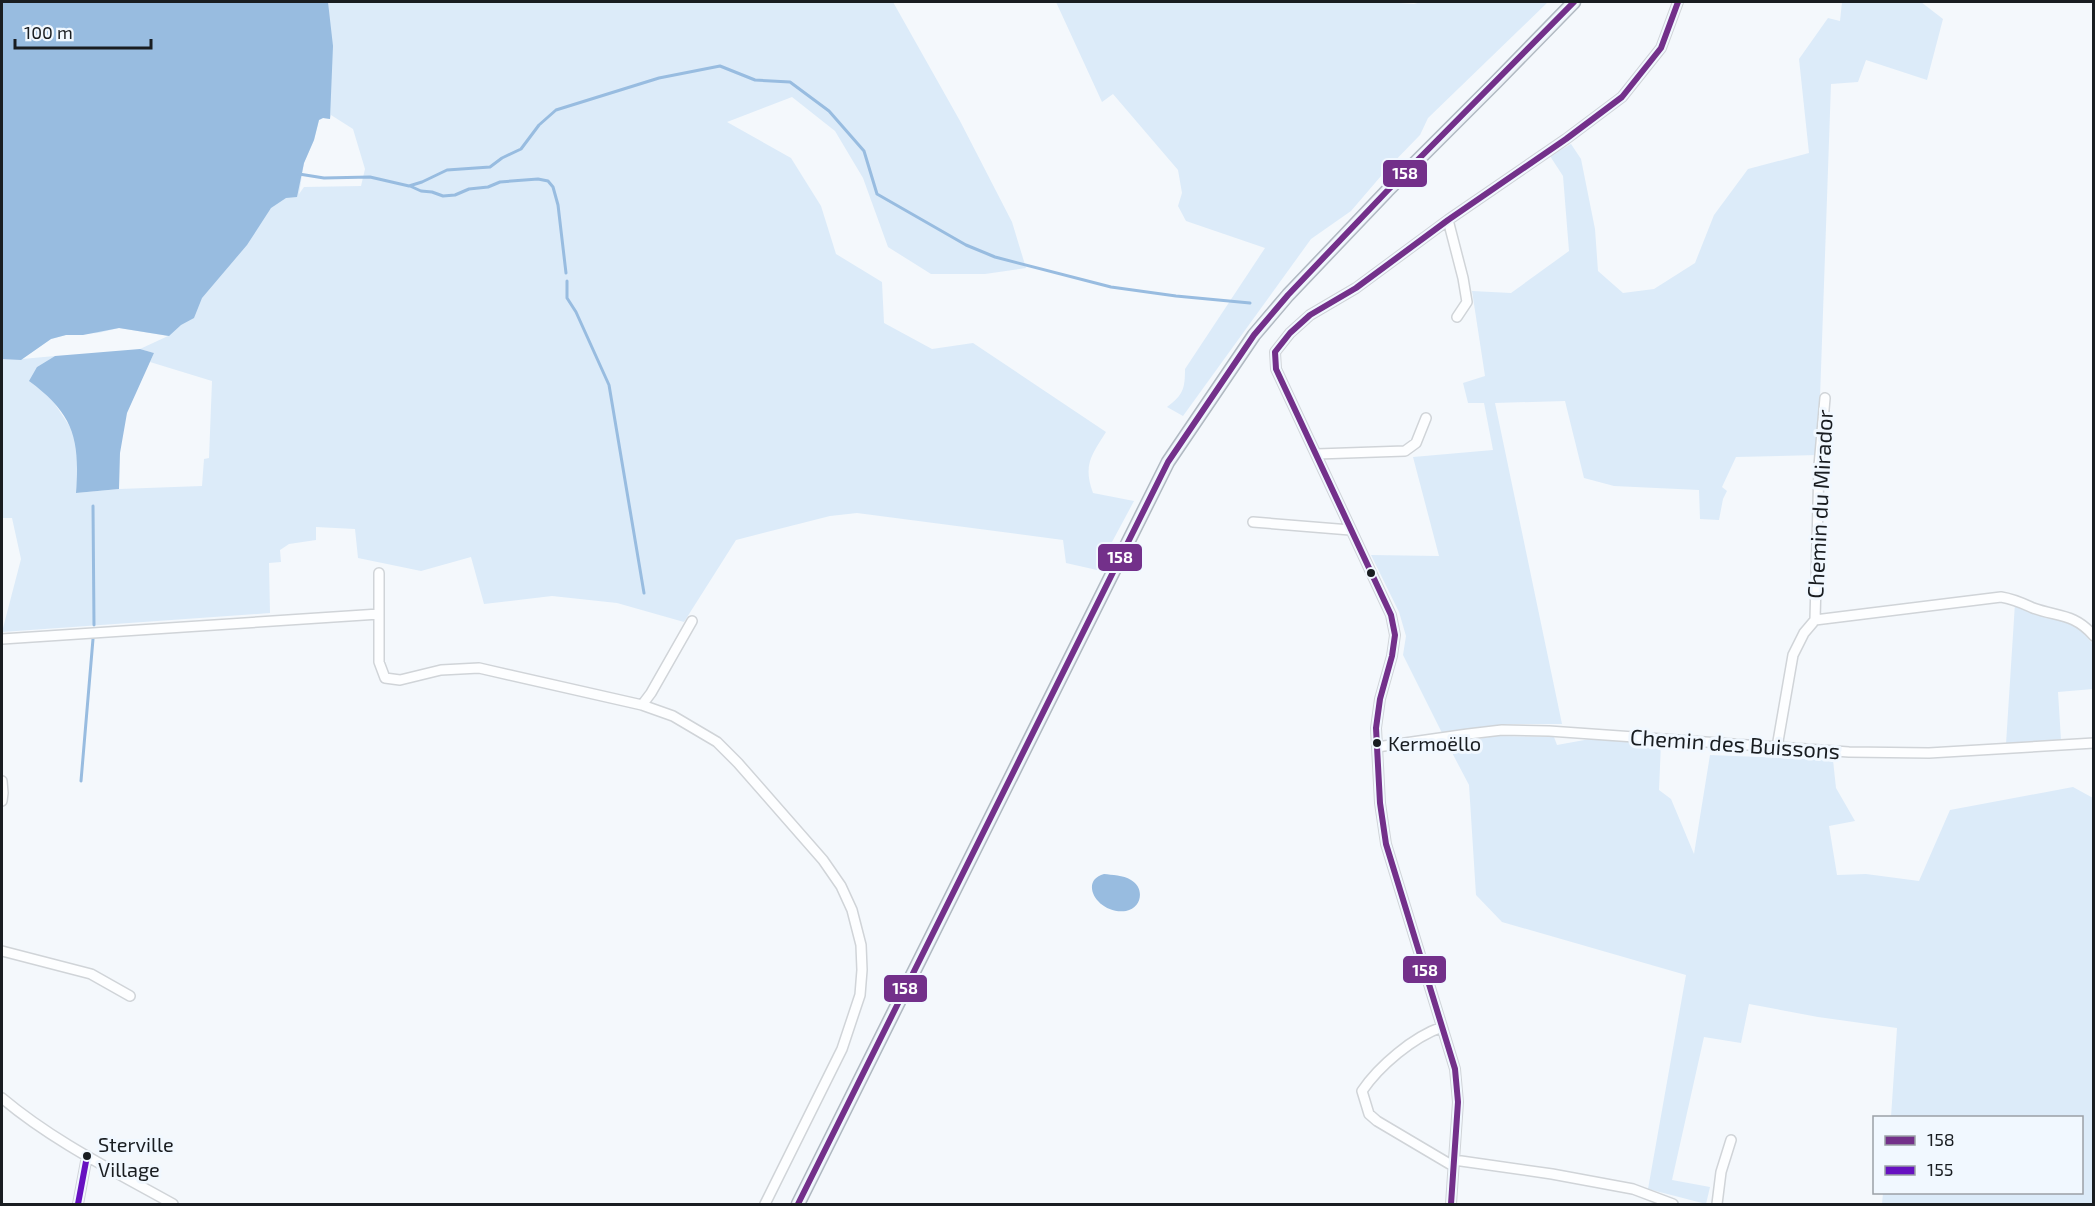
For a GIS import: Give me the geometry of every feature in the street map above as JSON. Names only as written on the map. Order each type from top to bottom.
[{"type":"main road","points":[[798,1204],[1168,462],[1254,334],[1288,295],[1574,2]]},
{"type":"street","points":[[1450,1204],[1458,1102],[1455,1069],[1400,895],[1386,844],[1380,803],[1376,728],[1380,699],[1392,656],[1395,634],[1391,615],[1276,369],[1275,352],[1290,333],[1310,315],[1356,288],[1622,97],[1661,48],[1678,2]]},
{"type":"street","points":[[1448,220],[1467,302],[1457,317]]},
{"type":"street","name":"Chemin du Mirador","points":[[1777,747],[1793,655],[1804,633],[1815,620],[1819,466],[1825,398]]},
{"type":"street","points":[[1317,454],[1405,451],[1416,443],[1426,418]]},
{"type":"street","points":[[1252,522],[1350,530]]},
{"type":"street","points":[[379,573],[379,662],[385,678],[400,680],[441,670],[479,668],[642,705],[673,716],[717,742],[731,756],[823,860],[841,886],[852,910],[861,945],[860,995],[842,1049],[765,1204]]},
{"type":"street","points":[[1815,620],[2001,597],[2067,615],[2094,636]]},
{"type":"street","points":[[2,639],[379,614]]},
{"type":"street","points":[[642,705],[692,621]]},
{"type":"street","name":"Chemin des Buissons","points":[[1377,747],[1502,730],[1549,730],[1849,752],[1929,753],[2094,743]]},
{"type":"street","points":[[2,780],[2,801]]},
{"type":"street","points":[[2,951],[92,974],[130,996]]},
{"type":"street","points":[[1442,1027],[1429,1032],[1392,1058],[1369,1080],[1362,1091],[1369,1114],[1377,1121],[1454,1163],[1522,1169],[1633,1190],[1673,1204]]},
{"type":"street","points":[[2,1098],[26,1118],[87,1156],[173,1204]]},
{"type":"street","points":[[1717,1204],[1721,1172],[1731,1140]]},
{"type":"street","points":[[78,1204],[87,1156]]},
{"type":"shaded area","points":[[2,2],[893,2],[960,121],[1012,222],[1026,268],[985,274],[931,274],[888,247],[863,178],[835,131],[792,97],[727,122],[791,158],[821,206],[836,254],[882,282],[884,323],[932,349],[973,343],[1106,432],[1090,461],[1089,475],[1093,493],[1134,501],[1097,570],[1066,563],[1063,540],[857,513],[830,516],[736,540],[684,622],[617,603],[552,596],[484,604],[471,557],[421,571],[358,558],[355,529],[316,527],[316,540],[289,544],[280,550],[281,562],[269,563],[270,613],[2,632],[21,559],[12,518],[2,518]],"holes":[[[331,115],[353,129],[365,169],[361,186],[304,187],[299,194],[304,163],[314,140],[319,120],[330,119]],[[119,328],[168,336],[140,349],[154,353],[150,362],[212,381],[209,458],[204,459],[202,486],[76,493],[79,461],[74,433],[49,395],[37,367],[55,356],[22,359],[51,339]]]},
{"type":"shaded area","points":[[1056,2],[1384,2],[1414,4],[1421,2],[1548,2],[1428,118],[1420,135],[1351,211],[1311,239],[1183,416],[1167,407],[1177,399],[1182,391],[1185,369],[1265,248],[1186,221],[1178,206],[1182,193],[1178,170],[1113,94],[1102,102]]},
{"type":"shaded area","points":[[1842,2],[1921,2],[1943,19],[1927,80],[1866,60],[1858,82],[1831,84],[1818,455],[1736,457],[1722,487],[1727,491],[1719,520],[1700,519],[1699,490],[1614,486],[1584,478],[1565,401],[1495,403],[1562,724],[1508,724],[1442,733],[1403,655],[1406,636],[1399,612],[1371,555],[1439,556],[1413,457],[1493,450],[1484,403],[1468,403],[1463,383],[1485,376],[1472,291],[1511,293],[1569,251],[1563,176],[1550,156],[1571,144],[1581,159],[1595,229],[1598,271],[1623,293],[1654,289],[1695,263],[1714,215],[1748,169],[1809,153],[1799,59],[1828,18],[1840,21]]},
{"type":"shaded area","points":[[2015,603],[2073,622],[2093,644],[2093,689],[2058,692],[2061,740],[2006,744]]},
{"type":"shaded area","points":[[1494,736],[1554,737],[1557,745],[1590,739],[1661,743],[1659,790],[1671,799],[1694,854],[1710,755],[1833,760],[1836,788],[1855,821],[1829,826],[1837,875],[1866,874],[1919,881],[1950,810],[2073,787],[2093,798],[2093,1204],[1882,1204],[1883,1194],[2083,1194],[2083,1116],[1891,1116],[1897,1028],[1749,1004],[1741,1043],[1704,1037],[1672,1180],[1710,1187],[1706,1204],[1648,1189],[1686,975],[1502,922],[1476,895],[1469,785],[1448,745]]},
{"type":"water","points":[[2,2],[328,2],[333,46],[330,119],[319,120],[314,140],[304,163],[297,197],[286,198],[271,208],[247,245],[202,298],[194,318],[181,325],[169,336],[119,328],[83,335],[66,335],[51,339],[21,360],[2,359]]},
{"type":"water","points":[[140,349],[154,353],[127,413],[120,453],[119,489],[76,493],[77,457],[71,429],[56,405],[29,381],[37,367],[55,356]]},
{"type":"water","points":[[1104,874],[1125,877],[1135,884],[1140,893],[1136,906],[1126,911],[1116,911],[1100,903],[1092,890],[1096,878]]},
{"type":"waterway","points":[[299,174],[324,178],[370,177],[409,186],[447,170],[490,167],[521,149],[539,125],[556,110],[659,78],[720,66],[755,80],[790,82],[829,111],[864,151],[877,194],[966,245],[995,257],[1111,287],[1250,303]]},
{"type":"waterway","points":[[410,186],[443,196],[488,187],[500,182],[538,179],[548,181],[553,187],[558,205],[566,273]]},
{"type":"waterway","points":[[567,281],[567,298],[576,312],[609,385],[644,593]]},
{"type":"waterway","points":[[93,506],[94,625]]},
{"type":"waterway","points":[[81,781],[93,639]]},
{"type":"transit line","name":"158","points":[[798,1204],[1168,462],[1254,335],[1288,295],[1574,2]]},
{"type":"transit line","name":"158","points":[[1451,1204],[1458,1102],[1455,1069],[1386,844],[1380,803],[1376,728],[1380,699],[1392,656],[1395,635],[1391,615],[1276,369],[1275,352],[1290,333],[1310,315],[1356,288],[1622,97],[1661,48],[1678,2]]},
{"type":"transit line","name":"155","points":[[78,1204],[87,1156]]},
{"type":"place","name":"Kermoëllo","points":[[1377,743]]},
{"type":"place","name":"Sterville Village","points":[[87,1156]]}]
